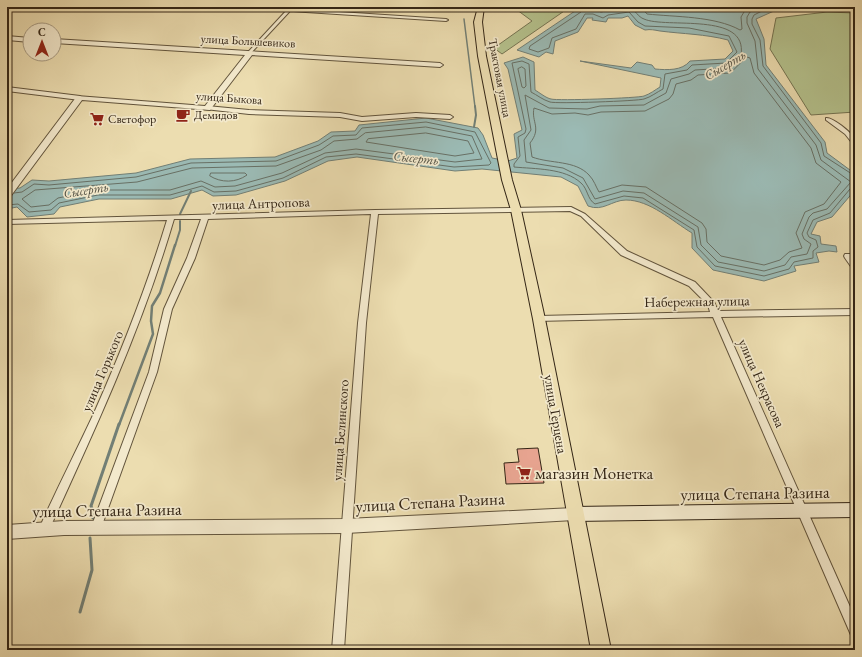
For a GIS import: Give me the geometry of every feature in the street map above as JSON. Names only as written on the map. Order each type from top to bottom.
[{"type":"main road","name":"Трактовая улица","points":[[480,7],[478,22],[482,56],[503,153],[507,180]]},
{"type":"main road","name":"улица Герцена","points":[[507,180],[516,210],[538,319],[601,650]]},
{"type":"main road","name":"улица Степана Разина","points":[[574,514],[803,512],[855,510]]},
{"type":"street","points":[[241,7],[446,20]]},
{"type":"street","points":[[207,108],[251,52],[291,9]]},
{"type":"street","points":[[7,38],[22,39]]},
{"type":"street","name":"улица Большевиков","points":[[62,41],[251,52],[440,65]]},
{"type":"street","name":"улица Быкова","points":[[7,89],[80,98],[288,114],[340,115],[362,119],[416,116],[450,117]]},
{"type":"street","points":[[7,195],[80,98]]},
{"type":"street","points":[[828,119],[847,133],[855,143]]},
{"type":"street","name":"улица Антропова","points":[[7,222],[375,212],[571,209]]},
{"type":"street","name":"улица Некрасова","points":[[571,209],[584,215],[624,253],[692,284],[711,304],[855,631]]},
{"type":"street","name":"улица Белинского","points":[[338,650],[362,323],[375,212]]},
{"type":"street","points":[[96,528],[153,372],[168,309],[191,258],[205,217]]},
{"type":"street","name":"улица Горького","points":[[44,529],[109,388],[158,266],[171,218]]},
{"type":"street","points":[[848,256],[855,266]]},
{"type":"street","name":"Набережная улица","points":[[538,319],[855,312]]},
{"type":"street","name":"улица Степана Разина","points":[[7,532],[44,529],[96,528],[346,526],[574,514]]},
{"type":"green space","points":[[513,7],[570,7],[502,54],[494,48],[532,21]]},
{"type":"green space","points":[[827,12],[855,13],[855,112],[811,115],[770,49],[776,18]]},
{"type":"water","name":"Сысерть","points":[[581,7],[783,7],[756,19],[764,39],[766,65],[825,142],[827,153],[854,173],[855,190],[832,217],[817,222],[811,234],[820,236],[821,244],[836,246],[837,252],[829,251],[816,253],[819,262],[794,266],[796,271],[764,281],[713,270],[692,248],[692,233],[652,207],[644,203],[626,200],[598,208],[588,206],[578,186],[561,177],[482,169],[455,171],[357,157],[328,161],[285,181],[236,195],[213,196],[202,190],[171,199],[99,199],[60,207],[54,214],[27,217],[17,207],[7,209],[7,189],[20,188],[32,180],[49,181],[136,173],[190,159],[275,157],[318,141],[331,132],[355,131],[359,125],[426,118],[478,128],[483,135],[492,158],[508,161],[517,158],[514,134],[522,130],[508,69],[504,63],[523,57],[534,62],[535,90],[545,97],[557,100],[567,100],[639,97],[644,96],[660,87],[661,78],[580,61],[631,68],[637,62],[652,65],[655,69],[669,70],[683,67],[690,61],[725,59],[733,51],[728,40],[702,35],[645,30],[635,25],[628,16],[622,18],[608,18],[606,22],[592,20],[593,18],[587,18],[578,32],[555,41],[553,54],[546,52],[539,57],[517,50]]},
{"type":"building","name":"магазин Монетка","points":[[538,448],[544,483],[506,484],[504,463],[519,462],[517,449]]},
{"type":"waterway","points":[[464,19],[475,107]]},
{"type":"waterway","points":[[474,127],[476,115],[475,106]]},
{"type":"waterway","points":[[180,214],[191,191]]},
{"type":"waterway","points":[[175,246],[180,230],[180,221]]},
{"type":"waterway","points":[[119,425],[153,334],[151,321],[152,306],[160,293],[175,245]]},
{"type":"waterway","points":[[93,518],[94,513],[91,506],[119,424]]},
{"type":"waterway","points":[[80,612],[92,570],[90,538]]},
{"type":"place","name":"Демидов","points":[[183,115]]},
{"type":"place","name":"Светофор","points":[[97,119]]},
{"type":"place","name":"магазин Монетка","points":[[524,473]]}]
